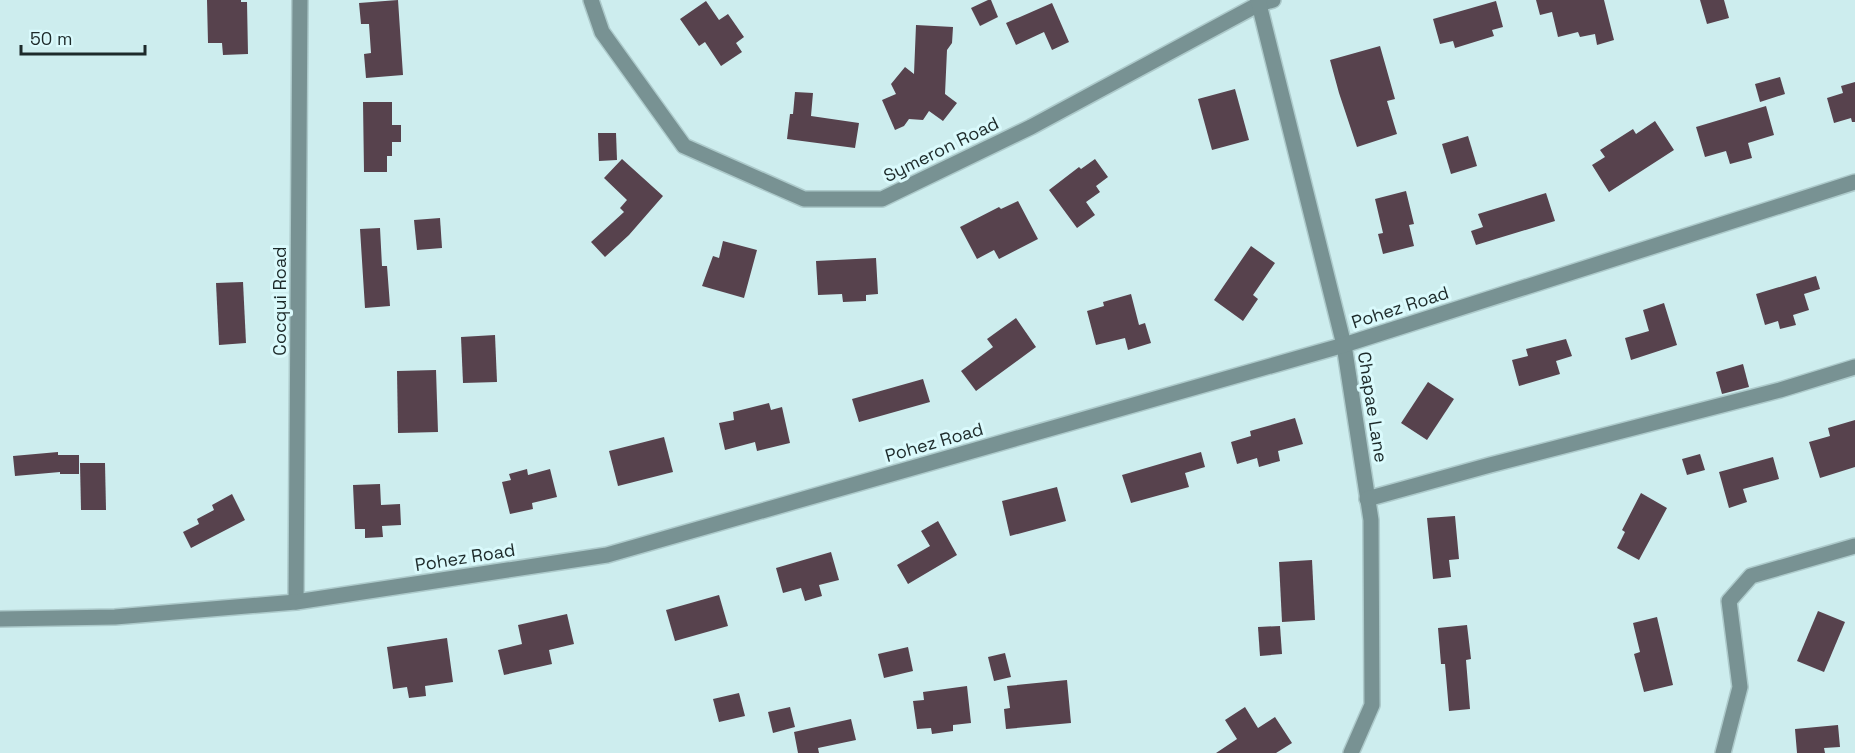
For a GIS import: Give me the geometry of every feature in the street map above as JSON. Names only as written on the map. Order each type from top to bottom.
[{"type":"street","name":"Cocqui Road","points":[[296,602],[300,0]]},
{"type":"street","name":"Symeron Road","points":[[591,0],[602,32],[684,146],[804,199],[882,199],[1031,128],[1264,1]]},
{"type":"street","name":"Chapae Lane","points":[[1264,1],[1344,345],[1371,520],[1372,705],[1351,753]]},
{"type":"street","name":"Pohez Road","points":[[0,619],[115,617],[296,602],[607,555],[1344,345],[1855,182]]},
{"type":"street","points":[[1367,499],[1780,390],[1855,367]]},
{"type":"street","points":[[1723,753],[1740,687],[1730,602],[1751,576],[1855,546]]},
{"type":"building","points":[[207,0],[247,2],[248,54],[223,55],[222,43],[208,43]]},
{"type":"building","points":[[398,0],[403,75],[366,78],[364,54],[371,53],[369,24],[361,24],[359,3]]},
{"type":"building","points":[[991,0],[998,17],[980,26],[971,8]]},
{"type":"building","points":[[1536,0],[1604,0],[1614,40],[1597,45],[1595,34],[1580,37],[1578,32],[1558,37],[1552,12],[1540,15]]},
{"type":"building","points":[[1700,0],[1724,0],[1729,18],[1707,24]]},
{"type":"building","points":[[706,1],[719,20],[728,14],[744,37],[736,43],[742,52],[721,66],[705,42],[699,46],[680,19]]},
{"type":"building","points":[[1496,1],[1503,27],[1492,30],[1494,36],[1455,48],[1453,41],[1440,44],[1433,19]]},
{"type":"building","points":[[1052,3],[1069,42],[1052,50],[1044,32],[1016,45],[1006,23]]},
{"type":"building","points":[[916,25],[953,27],[952,43],[947,50],[945,94],[957,103],[943,121],[929,111],[923,120],[909,119],[904,126],[895,130],[882,100],[896,94],[891,84],[905,67],[914,74]]},
{"type":"building","points":[[1380,46],[1395,99],[1387,101],[1397,134],[1357,147],[1330,60]]},
{"type":"building","points":[[1780,77],[1785,94],[1760,102],[1755,84]]},
{"type":"building","points":[[1855,82],[1855,122],[1852,122],[1851,118],[1834,123],[1827,98],[1843,93],[1841,86]]},
{"type":"building","points":[[1235,89],[1249,140],[1212,150],[1198,99]]},
{"type":"building","points":[[795,92],[813,93],[811,116],[859,123],[855,148],[787,139]]},
{"type":"building","points":[[363,102],[392,102],[392,125],[401,125],[401,142],[392,142],[392,156],[387,156],[387,172],[364,172]]},
{"type":"building","points":[[1766,106],[1774,135],[1748,143],[1752,158],[1730,164],[1726,151],[1705,157],[1696,127]]},
{"type":"building","points":[[1655,121],[1674,150],[1609,192],[1592,165],[1605,157],[1600,150],[1633,129],[1636,134]]},
{"type":"building","points":[[598,133],[616,133],[617,160],[599,161]]},
{"type":"building","points":[[1468,136],[1477,166],[1451,174],[1442,144]]},
{"type":"building","points":[[622,159],[663,196],[629,235],[605,257],[591,242],[624,212],[620,208],[627,200],[604,178]]},
{"type":"building","points":[[1095,159],[1108,177],[1096,186],[1100,192],[1086,202],[1095,215],[1077,228],[1049,190],[1079,167],[1081,169]]},
{"type":"building","points":[[1406,191],[1414,224],[1409,225],[1414,246],[1383,254],[1378,234],[1383,233],[1375,199]]},
{"type":"building","points":[[1546,193],[1555,221],[1476,245],[1471,231],[1483,227],[1478,214]]},
{"type":"building","points":[[1018,201],[1038,239],[999,259],[994,250],[977,259],[960,227],[999,207],[1001,209]]},
{"type":"building","points":[[440,218],[442,248],[417,250],[414,220]]},
{"type":"building","points":[[380,228],[382,266],[387,266],[390,306],[365,308],[360,229]]},
{"type":"building","points":[[723,241],[757,250],[744,298],[702,286],[713,256],[719,258]]},
{"type":"building","points":[[1251,246],[1275,263],[1253,295],[1258,299],[1243,321],[1214,300]]},
{"type":"building","points":[[876,258],[878,294],[866,295],[866,301],[843,302],[842,294],[818,295],[816,261]]},
{"type":"building","points":[[1816,276],[1820,289],[1804,294],[1809,310],[1793,315],[1796,325],[1780,329],[1778,321],[1765,325],[1756,294]]},
{"type":"building","points":[[243,282],[246,343],[219,345],[216,283]]},
{"type":"building","points":[[1131,294],[1139,325],[1145,323],[1151,343],[1128,350],[1125,338],[1096,345],[1087,311],[1104,306],[1103,302]]},
{"type":"building","points":[[1664,303],[1677,345],[1631,360],[1625,338],[1649,331],[1643,310]]},
{"type":"building","points":[[1016,318],[1036,347],[976,391],[961,371],[993,347],[987,339]]},
{"type":"building","points":[[495,335],[497,382],[463,383],[461,337]]},
{"type":"building","points":[[1566,339],[1572,356],[1556,361],[1560,374],[1519,386],[1512,360],[1528,356],[1526,349]]},
{"type":"building","points":[[1743,364],[1749,387],[1722,394],[1716,372]]},
{"type":"building","points":[[436,370],[438,432],[398,433],[397,371]]},
{"type":"building","points":[[923,379],[930,402],[859,422],[852,399]]},
{"type":"building","points":[[1428,382],[1454,399],[1427,440],[1401,423]]},
{"type":"building","points":[[769,403],[771,410],[782,407],[790,443],[757,451],[755,442],[725,450],[719,423],[734,420],[733,412]]},
{"type":"building","points":[[1295,418],[1303,444],[1278,451],[1280,461],[1259,467],[1257,458],[1237,464],[1231,442],[1251,436],[1250,431]]},
{"type":"building","points":[[1855,420],[1855,467],[1820,478],[1809,442],[1830,436],[1828,428]]},
{"type":"building","points":[[664,437],[673,472],[618,486],[609,451]]},
{"type":"building","points":[[58,452],[58,455],[79,455],[79,474],[60,474],[60,472],[15,476],[13,456]]},
{"type":"building","points":[[1201,452],[1205,467],[1185,473],[1189,487],[1131,503],[1122,475]]},
{"type":"building","points":[[1700,454],[1705,470],[1687,475],[1682,459]]},
{"type":"building","points":[[1773,457],[1779,479],[1743,489],[1747,502],[1729,508],[1719,472]]},
{"type":"building","points":[[80,463],[105,463],[106,510],[81,510]]},
{"type":"building","points":[[527,469],[528,475],[550,469],[557,497],[532,503],[533,509],[510,514],[502,482],[511,480],[509,474]]},
{"type":"building","points":[[380,484],[381,505],[400,504],[401,525],[382,526],[383,537],[365,538],[365,529],[355,529],[353,485]]},
{"type":"building","points":[[1057,487],[1066,521],[1010,536],[1002,501]]},
{"type":"building","points":[[1641,493],[1667,508],[1639,560],[1617,548],[1625,532],[1622,530]]},
{"type":"building","points":[[232,494],[245,520],[191,548],[183,532],[199,524],[197,519],[214,510],[212,505]]},
{"type":"building","points":[[1455,516],[1459,559],[1449,560],[1451,577],[1433,579],[1427,518]]},
{"type":"building","points":[[938,521],[957,555],[908,584],[897,565],[930,546],[921,531]]},
{"type":"building","points":[[831,552],[839,580],[819,585],[822,596],[805,601],[801,588],[783,593],[776,568]]},
{"type":"building","points":[[1312,560],[1315,620],[1282,622],[1279,562]]},
{"type":"building","points":[[719,595],[728,626],[675,641],[666,610]]},
{"type":"building","points":[[1818,611],[1845,622],[1824,672],[1797,661]]},
{"type":"building","points":[[567,614],[574,644],[549,650],[552,664],[504,675],[498,650],[522,644],[518,625]]},
{"type":"building","points":[[1657,617],[1673,685],[1644,692],[1634,654],[1640,652],[1633,623]]},
{"type":"building","points":[[1467,625],[1471,659],[1466,660],[1470,709],[1449,711],[1445,664],[1441,664],[1438,628]]},
{"type":"building","points":[[1280,626],[1282,654],[1260,656],[1258,627]]},
{"type":"building","points":[[447,638],[453,682],[425,686],[426,696],[409,698],[407,687],[393,689],[387,647]]},
{"type":"building","points":[[908,647],[913,671],[884,678],[878,654]]},
{"type":"building","points":[[1005,653],[1011,677],[994,681],[988,657]]},
{"type":"building","points":[[1067,680],[1071,723],[1006,729],[1004,709],[1010,708],[1007,686]]},
{"type":"building","points":[[967,686],[971,723],[953,725],[953,731],[932,734],[931,728],[917,729],[913,701],[924,700],[923,692]]},
{"type":"building","points":[[739,693],[745,716],[719,722],[713,699]]},
{"type":"building","points":[[790,707],[795,727],[773,733],[768,712]]},
{"type":"building","points":[[1245,707],[1258,728],[1275,717],[1292,743],[1276,753],[1216,753],[1237,739],[1225,720]]},
{"type":"building","points":[[851,719],[856,740],[818,748],[819,753],[798,753],[794,732]]},
{"type":"building","points":[[1838,725],[1840,747],[1824,748],[1825,753],[1797,753],[1795,729]]}]
